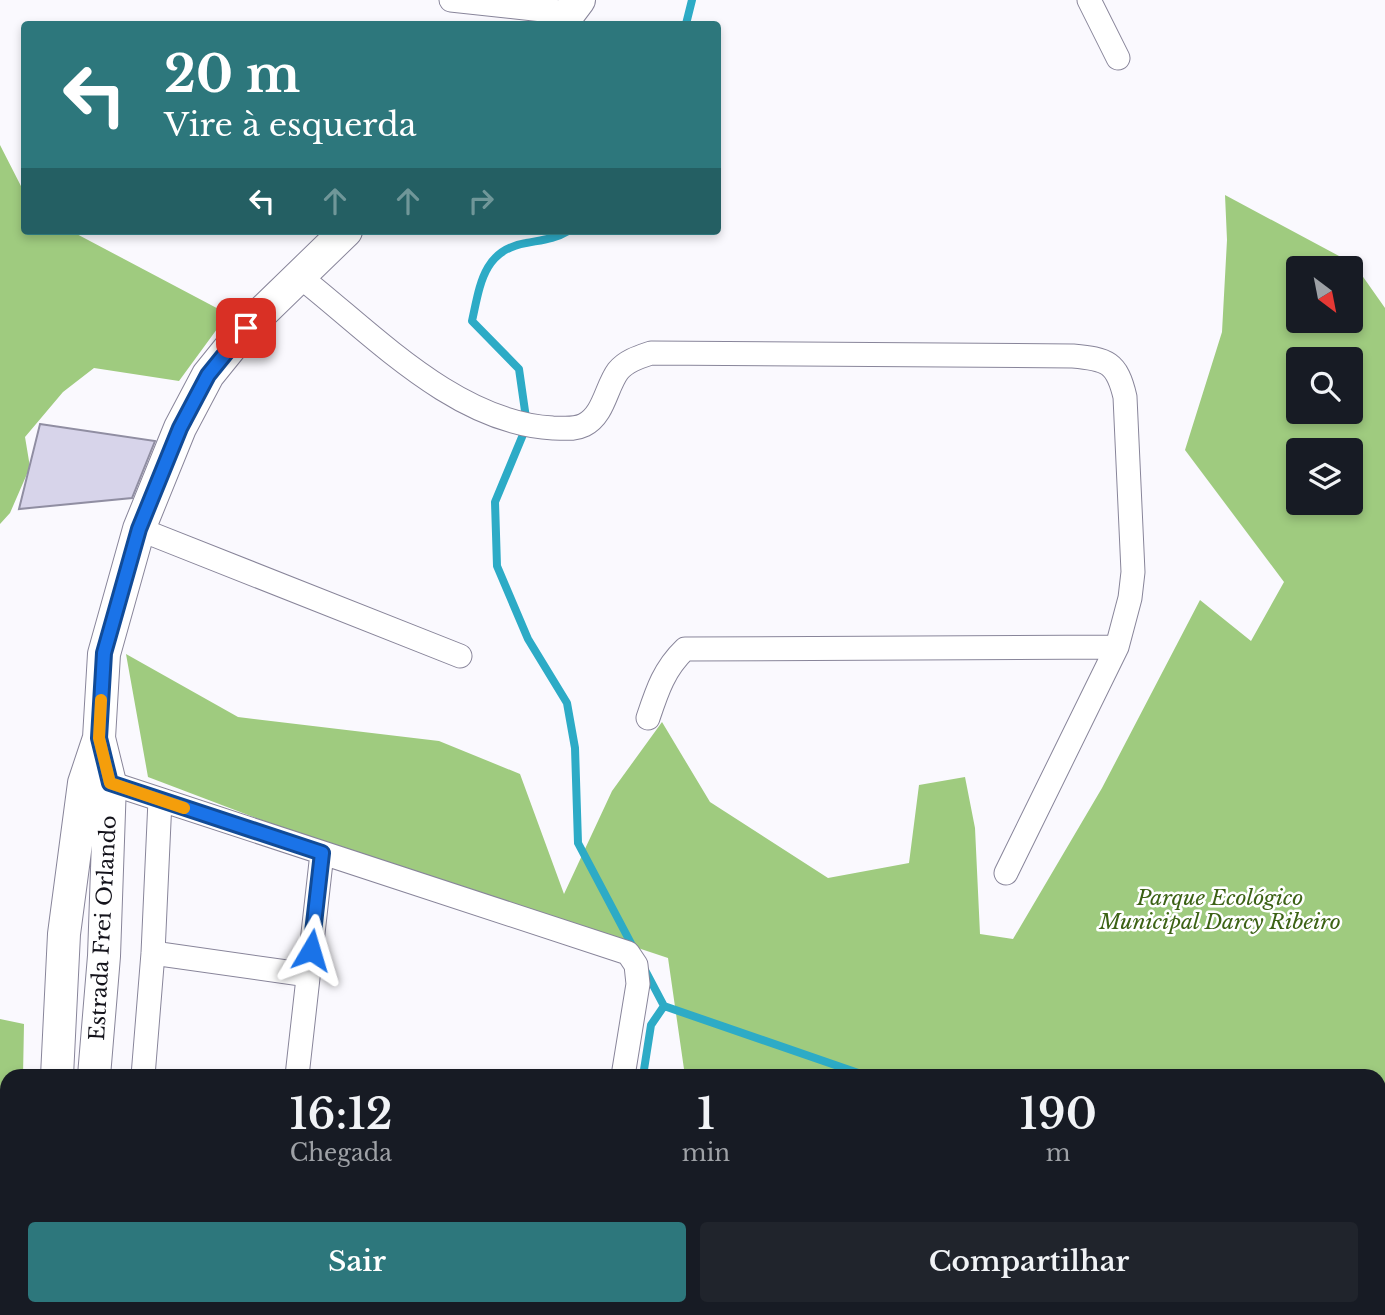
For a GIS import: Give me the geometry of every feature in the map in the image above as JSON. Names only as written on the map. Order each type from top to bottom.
[{"type":"street","points":[[451,0],[570,12]]},
{"type":"street","points":[[1089,0],[1118,58]]},
{"type":"street","name":"Estrada Frei Orlando","points":[[57,1069],[64,934],[84,783],[99,738],[104,653],[139,529],[180,428],[208,375],[246,328],[342,235]]},
{"type":"street","points":[[299,276],[404,362],[448,392],[503,418],[536,427],[574,429],[587,424],[606,398],[618,372],[634,359],[650,353],[1100,359],[1120,376],[1125,397],[1133,572],[1130,598],[1117,647],[1006,873]]},
{"type":"street","points":[[139,529],[460,656]]},
{"type":"street","points":[[648,718],[661,680],[672,662],[685,649],[1117,647]]},
{"type":"street","name":"Estrada Frei Orlando","points":[[95,1069],[104,956],[110,783],[99,738]]},
{"type":"street","points":[[110,783],[628,953],[636,965],[638,984],[624,1069]]},
{"type":"street","points":[[144,1069],[153,953],[160,800]]},
{"type":"street","points":[[298,1069],[322,853]]},
{"type":"street","points":[[153,953],[308,975]]},
{"type":"green space","points":[[0,145],[21,186],[21,235],[79,235],[228,314],[179,381],[94,368],[63,392],[25,437],[30,467],[10,513],[0,524]]},
{"type":"green space","name":"Parque Ecológico Municipal Darcy Ribeiro","points":[[1225,195],[1339,256],[1286,256],[1286,333],[1363,333],[1363,277],[1385,308],[1385,1069],[684,1069],[668,958],[322,843],[148,777],[126,654],[238,717],[439,741],[520,774],[564,894],[612,791],[662,722],[710,802],[828,878],[909,863],[919,785],[965,777],[975,828],[980,934],[1013,939],[1102,788],[1200,600],[1251,641],[1284,582],[1185,450],[1222,332],[1227,240]]},
{"type":"green space","points":[[0,1019],[24,1024],[23,1069],[0,1069]]},
{"type":"building","points":[[40,424],[155,441],[132,498],[19,509]]},
{"type":"waterway","points":[[687,21],[692,0]]},
{"type":"waterway","points":[[559,235],[512,247],[492,261],[481,282],[472,321],[519,369],[527,425],[495,502],[497,566],[528,639],[567,703],[575,748],[578,843],[634,949]]},
{"type":"waterway","points":[[645,970],[664,1006],[847,1069]]},
{"type":"waterway","points":[[644,1069],[651,1025],[664,1006]]},
{"type":"slow traffic","points":[[101,700],[99,738],[110,783],[184,808]]},
{"type":"route","points":[[246,328],[208,375],[180,428],[139,529],[104,653],[99,738],[110,783],[322,853],[311,950]]}]
